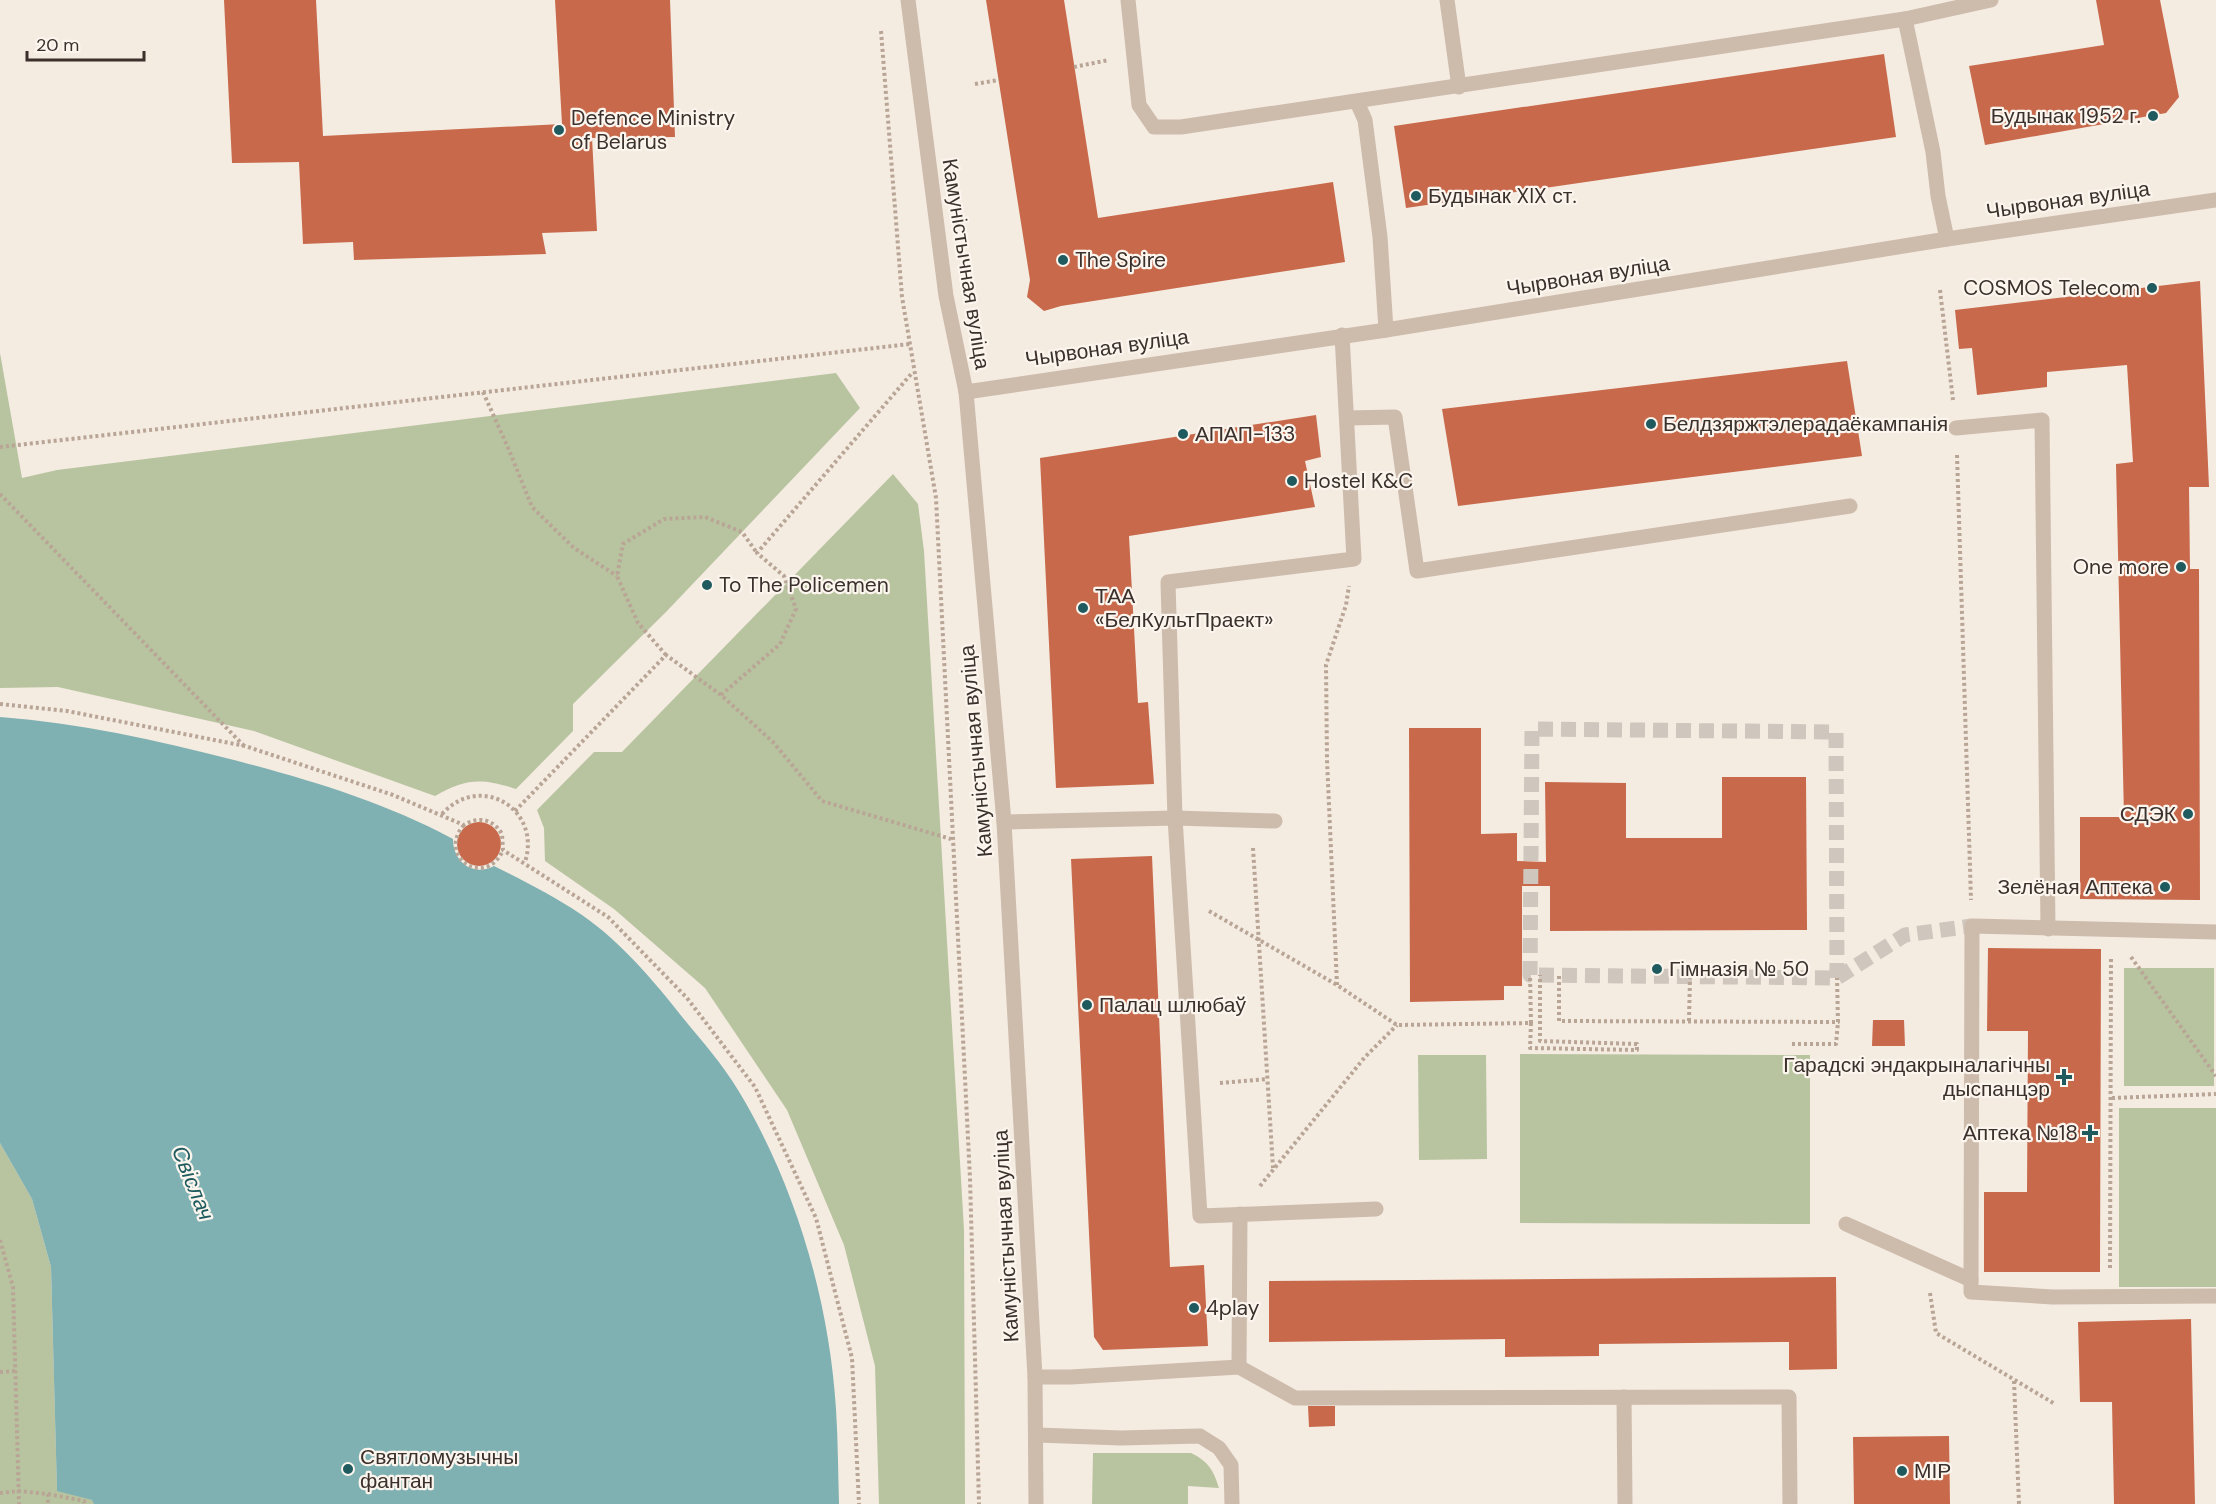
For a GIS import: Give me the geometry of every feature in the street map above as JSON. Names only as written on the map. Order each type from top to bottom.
[{"type":"street","name":"Камуністычная вуліца","points":[[908,0],[945,296],[966,392],[1004,822],[1035,1377],[1036,1504]]},
{"type":"street","points":[[1128,0],[1139,105],[1154,127],[1181,127],[1459,87],[1905,19],[1991,0]]},
{"type":"street","points":[[1447,0],[1459,87]]},
{"type":"street","points":[[1905,19],[1933,152],[1938,196],[1947,239]]},
{"type":"street","points":[[1357,102],[1365,120],[1376,202],[1386,330]]},
{"type":"street","name":"Чырвоная вуліца","points":[[966,392],[1386,330],[1947,239],[2216,200]]},
{"type":"street","points":[[1342,335],[1354,559],[1168,582],[1175,818],[1200,1216],[1376,1209]]},
{"type":"street","points":[[1347,418],[1395,417],[1417,571],[1850,506]]},
{"type":"street","points":[[1956,428],[2042,420],[2048,929]]},
{"type":"street","points":[[1004,822],[1175,818],[1275,821]]},
{"type":"street","points":[[2216,932],[1972,926],[1971,1280],[1971,1292],[2053,1297],[2216,1296]]},
{"type":"street","points":[[1239,1367],[1240,1214]]},
{"type":"street","points":[[1846,1224],[1971,1280]]},
{"type":"street","points":[[1035,1377],[1239,1367],[1295,1398],[1789,1398],[1790,1504]]},
{"type":"street","points":[[1624,1397],[1624,1504]]},
{"type":"street","points":[[1037,1435],[1121,1438],[1200,1436],[1219,1448],[1231,1465],[1232,1504]]},
{"type":"path","points":[[881,28],[902,297],[913,373],[936,498],[951,839],[970,1178],[979,1504]]},
{"type":"path","points":[[975,84],[999,80]]},
{"type":"path","points":[[1940,290],[1956,428],[1972,926]]},
{"type":"path","points":[[0,447],[910,344]]},
{"type":"path","points":[[757,553],[913,373]]},
{"type":"path","points":[[483,392],[532,507],[574,548],[617,576],[638,623],[666,655],[721,694],[773,742],[822,801],[951,839]]},
{"type":"path","points":[[0,494],[245,746]]},
{"type":"path","points":[[617,576],[623,544],[664,519],[705,517],[742,532],[757,553],[784,576],[796,609],[780,644],[721,694]]},
{"type":"path","points":[[1337,985],[1327,760],[1326,664],[1346,605]]},
{"type":"path","points":[[515,811],[666,655]]},
{"type":"path","points":[[0,704],[67,711],[245,746],[393,795],[464,825]]},
{"type":"path","points":[[442,814],[458,801],[481,795],[500,800],[515,811],[525,825],[528,835],[525,862]]},
{"type":"path","points":[[480,819],[494,824],[502,834],[504,850],[498,860],[487,867],[470,866],[462,860],[456,850],[457,835],[464,825],[480,819]]},
{"type":"path","points":[[1251,822],[1273,1168]]},
{"type":"path","points":[[504,850],[608,917],[687,998],[755,1087],[816,1218],[852,1358],[859,1504]]},
{"type":"path","points":[[1181,894],[1337,985],[1397,1024],[1531,1023]]},
{"type":"path","points":[[2111,930],[2216,1076]]},
{"type":"path","points":[[2110,1297],[2111,930]]},
{"type":"path","points":[[1530,975],[1530,1048],[1637,1050],[1637,1044],[1540,1041],[1539,975]]},
{"type":"path","points":[[1559,976],[1559,1021],[1838,1022]]},
{"type":"path","points":[[1689,1022],[1690,976]]},
{"type":"path","points":[[1792,1044],[1836,1044],[1837,978]]},
{"type":"path","points":[[1240,1214],[1273,1168],[1365,1057],[1397,1024]]},
{"type":"path","points":[[1192,1086],[1267,1079]]},
{"type":"path","points":[[2111,1098],[2216,1094]]},
{"type":"path","points":[[0,1240],[13,1287],[20,1504]]},
{"type":"path","points":[[1926,1260],[1936,1333],[2055,1404]]},
{"type":"path","points":[[0,1372],[16,1371]]},
{"type":"path","points":[[2014,1381],[2019,1504]]},
{"type":"path","points":[[0,1493],[19,1491],[48,1494],[84,1501],[85,1504]]},
{"type":"path","points":[[48,1494],[48,1504]]},
{"type":"green space","points":[[0,353],[22,478],[57,470],[836,373],[860,408],[666,612],[573,704],[573,731],[516,789],[493,783],[474,782],[456,786],[435,796],[254,731],[58,687],[0,688]]},
{"type":"green space","points":[[893,474],[918,504],[924,551],[964,1230],[965,1504],[879,1504],[875,1366],[844,1245],[787,1110],[705,988],[614,909],[545,861],[544,828],[537,810],[594,752],[622,752]]},
{"type":"green space","points":[[2124,968],[2214,968],[2214,1086],[2124,1086]]},
{"type":"green space","points":[[1520,1054],[1810,1055],[1810,1224],[1520,1223]]},
{"type":"green space","points":[[1418,1055],[1486,1055],[1487,1159],[1419,1160]]},
{"type":"green space","points":[[2119,1108],[2216,1108],[2216,1287],[2119,1287]]},
{"type":"green space","points":[[0,1143],[32,1199],[51,1267],[57,1490],[93,1500],[94,1504],[0,1504]]},
{"type":"green space","points":[[1093,1453],[1191,1453],[1210,1467],[1219,1488],[1188,1486],[1188,1504],[1092,1504]]},
{"type":"water","name":"Свіслач","points":[[0,717],[118,733],[234,760],[346,793],[400,814],[453,839],[456,854],[466,865],[479,870],[494,866],[528,883],[561,901],[610,937],[660,990],[732,1081],[758,1126],[792,1203],[806,1243],[826,1326],[836,1409],[839,1504],[94,1504],[92,1500],[57,1491],[51,1267],[32,1199],[0,1143]]},
{"type":"building","name":"Defence Ministry of Belarus","points":[[224,0],[316,0],[323,136],[562,124],[555,0],[670,0],[675,137],[592,138],[597,231],[542,233],[546,254],[354,260],[353,242],[303,244],[299,162],[232,163]]},
{"type":"building","points":[[986,0],[1064,0],[1098,218],[1333,182],[1345,262],[1061,306],[1044,311],[1027,297],[1030,280]]},
{"type":"building","points":[[2096,0],[2160,0],[2179,97],[2166,113],[1985,145],[1969,66],[2104,45]]},
{"type":"building","points":[[1884,54],[1896,137],[1406,208],[1394,126]]},
{"type":"building","points":[[2200,281],[2209,487],[2189,487],[2190,569],[2199,569],[2200,900],[2080,899],[2080,817],[2124,817],[2116,464],[2133,462],[2127,365],[2047,372],[2047,387],[1977,395],[1972,348],[1959,349],[1955,310]]},
{"type":"building","name":"Белдзяржтэлерадаёкампанія","points":[[1847,361],[1862,456],[1458,506],[1442,409]]},
{"type":"building","points":[[1316,415],[1321,457],[1305,461],[1315,507],[1129,536],[1138,703],[1148,702],[1154,784],[1056,788],[1040,458]]},
{"type":"building","points":[[1409,728],[1481,728],[1481,834],[1517,833],[1517,861],[1546,862],[1545,782],[1626,783],[1626,838],[1722,838],[1722,777],[1806,777],[1807,930],[1550,931],[1550,886],[1522,886],[1522,986],[1504,986],[1504,1000],[1410,1002]]},
{"type":"building","points":[[479,822],[494,829],[501,844],[494,859],[479,866],[464,859],[457,844],[464,829]]},
{"type":"building","points":[[1152,856],[1170,1267],[1204,1265],[1208,1346],[1103,1350],[1094,1337],[1071,859]]},
{"type":"building","name":"Гарадскі эндакрыналагічны дыспанцэр","points":[[1988,948],[2101,949],[2100,1272],[1984,1272],[1984,1192],[2027,1192],[2028,1031],[1987,1031]]},
{"type":"building","points":[[1873,1020],[1904,1020],[1905,1046],[1872,1046]]},
{"type":"building","points":[[1836,1277],[1837,1369],[1789,1370],[1789,1342],[1599,1344],[1599,1356],[1505,1357],[1505,1339],[1269,1342],[1269,1281]]},
{"type":"building","points":[[2191,1319],[2195,1504],[2114,1504],[2112,1402],[2080,1402],[2078,1322]]},
{"type":"building","points":[[1308,1406],[1335,1406],[1335,1426],[1309,1427]]},
{"type":"building","name":"МІР","points":[[1949,1436],[1950,1504],[1854,1504],[1853,1437]]},
{"type":"tunnel","points":[[1837,978],[1836,732],[1532,729],[1530,975],[1837,978],[1905,935],[1972,926]]},
{"type":"place","name":"Будынак 1952 г.","points":[[2153,116]]},
{"type":"place","name":"Defence Ministry of Belarus","points":[[559,130]]},
{"type":"place","name":"Будынак XIX ст.","points":[[1416,196]]},
{"type":"place","name":"The Spire","points":[[1063,260]]},
{"type":"place","name":"COSMOS Telecom","points":[[2152,288]]},
{"type":"place","name":"Белдзяржтэлерадаёкампанія","points":[[1651,424]]},
{"type":"place","name":"АПАП-133","points":[[1183,434]]},
{"type":"place","name":"Hostel K&C","points":[[1292,481]]},
{"type":"place","name":"One more","points":[[2181,567]]},
{"type":"place","name":"To The Policemen","points":[[707,585]]},
{"type":"place","name":"ТАА «БелКультПраект»","points":[[1083,608]]},
{"type":"place","name":"СДЭК","points":[[2188,814]]},
{"type":"place","name":"Зелёная Аптека","points":[[2165,887]]},
{"type":"place","name":"Гімназія № 50","points":[[1657,969]]},
{"type":"place","name":"Палац шлюбаў","points":[[1087,1005]]},
{"type":"place","name":"Гарадскі эндакрыналагічны дыспанцэр","points":[[2064,1077]]},
{"type":"place","name":"Аптека №18","points":[[2090,1133]]},
{"type":"place","name":"4play","points":[[1194,1308]]},
{"type":"place","name":"Святломузычны фантан","points":[[348,1469]]},
{"type":"place","name":"МІР","points":[[1902,1471]]}]
